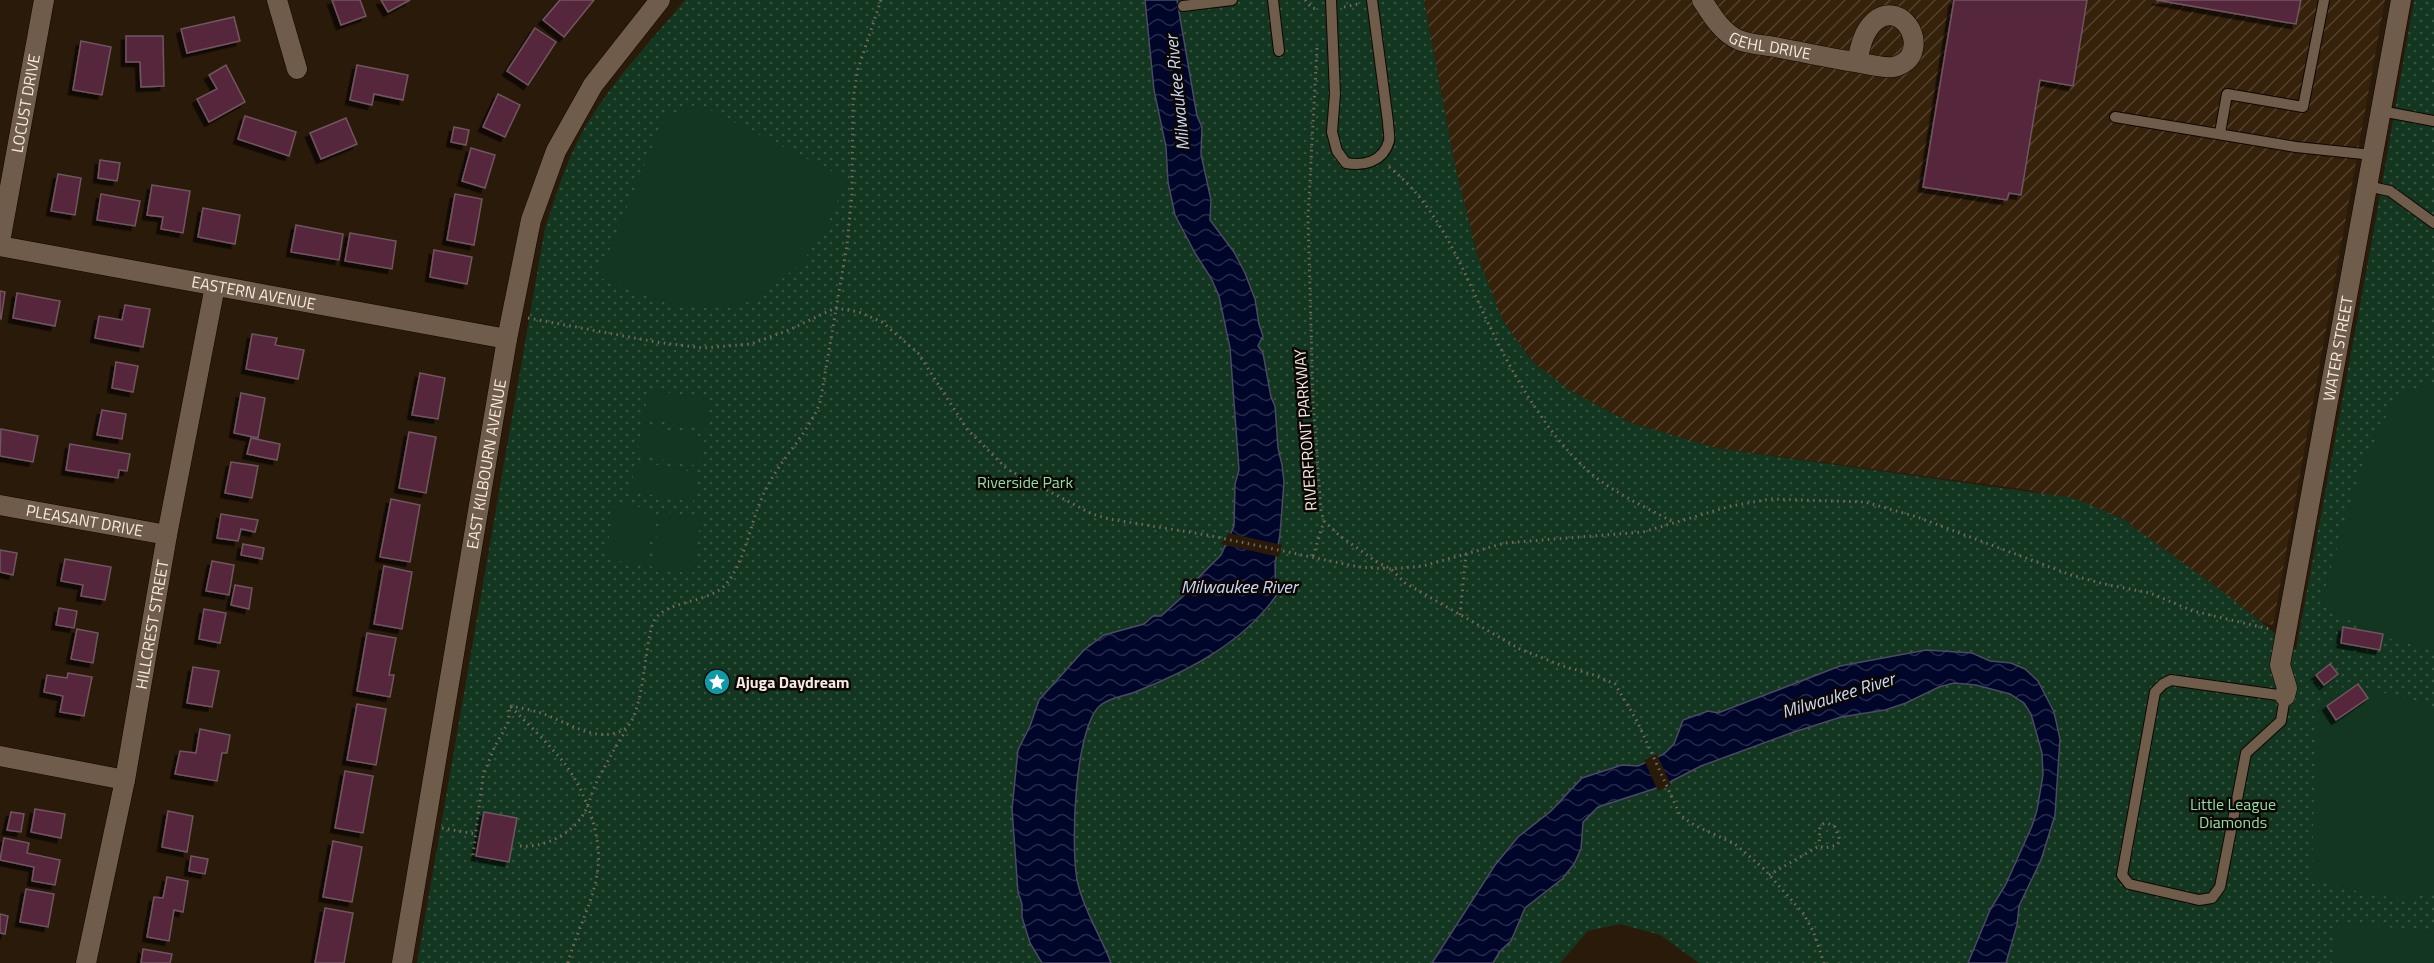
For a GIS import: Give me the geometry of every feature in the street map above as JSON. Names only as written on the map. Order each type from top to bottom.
[{"type":"street","name":"LOCUST DRIVE","points":[[0,244],[44,0]]},
{"type":"street","points":[[278,0],[297,69]]},
{"type":"street","name":"EAST KILBOURN AVENUE","points":[[402,963],[507,339],[531,220],[556,151],[593,85],[660,0]]},
{"type":"street","name":"GEHL DRIVE","points":[[1702,0],[1716,22],[1738,40],[1857,62]]},
{"type":"street","name":"WATER STREET","points":[[2285,696],[2287,688],[2280,665],[2401,0]]},
{"type":"street","name":"EASTERN AVENUE","points":[[0,244],[507,339]]},
{"type":"street","name":"HILLCREST STREET","points":[[86,963],[125,780],[167,535],[215,286]]},
{"type":"street","name":"PLEASANT DRIVE","points":[[0,505],[167,535]]},
{"type":"street","points":[[0,756],[125,780]]},
{"type":"lane","points":[[1183,6],[1232,0]]},
{"type":"lane","points":[[1273,0],[1279,51]]},
{"type":"lane","points":[[1331,0],[1335,94],[1332,132],[1337,151],[1346,163],[1361,166],[1378,158],[1389,142],[1372,0]]},
{"type":"lane","points":[[2220,133],[2226,94],[2303,107],[2324,0]]},
{"type":"lane","points":[[2381,111],[2434,121]]},
{"type":"lane","points":[[2115,117],[2296,147],[2373,155]]},
{"type":"lane","points":[[2367,186],[2390,191],[2434,223]]},
{"type":"lane","points":[[2171,680],[2285,696],[2280,721],[2246,753],[2220,887],[2212,898],[2199,900],[2129,884],[2122,875],[2156,692],[2163,684],[2171,680]]},
{"type":"path","points":[[520,846],[541,845],[567,831],[581,818],[597,782],[638,710],[641,679],[653,621],[667,609],[713,595],[727,583],[739,559],[761,497],[774,471],[812,422],[820,403],[847,245],[852,195],[853,99],[858,69],[881,0]]},
{"type":"path","points":[[1318,0],[1319,16]]},
{"type":"path","name":"RIVERFRONT PARKWAY","points":[[1317,45],[1308,218],[1318,492],[1324,521],[1340,536],[1391,569],[1405,583],[1520,649],[1615,684],[1637,721],[1680,815],[1694,825],[1735,844],[1769,875],[1803,912],[1814,933],[1824,963]]},
{"type":"path","points":[[1378,158],[1401,176],[1458,255],[1491,328],[1520,383],[1551,428],[1581,463],[1605,484],[1673,522]]},
{"type":"path","points":[[512,315],[656,342],[703,348],[751,344],[789,330],[835,308],[859,312],[882,322],[918,353],[967,429],[1007,469],[1092,514],[1359,567],[1391,569],[1423,566],[1504,543],[1643,532],[1731,506],[1771,499],[1865,502],[1917,517],[2072,575],[2150,593],[2193,611],[2286,632]]},
{"type":"path","points":[[1313,557],[1324,521]]},
{"type":"path","points":[[1460,615],[1466,554]]},
{"type":"path","points":[[510,706],[540,712],[589,732],[609,735],[626,729]]},
{"type":"path","points":[[510,706],[565,765],[587,805],[598,842],[598,867],[590,900],[568,963]]},
{"type":"path","points":[[473,855],[483,776],[491,754],[508,723],[510,706]]},
{"type":"path","points":[[1769,875],[1819,846],[1832,848],[1837,845],[1840,840],[1835,827],[1827,823],[1823,824],[1820,828],[1819,846]]},
{"type":"path","points":[[425,825],[475,834]]},
{"type":"shaded area","points":[[1424,0],[2385,0],[2273,625],[2263,623],[2123,519],[2029,490],[1716,448],[1631,423],[1571,391],[1532,361],[1503,321],[1477,254],[1455,165]]},
{"type":"green space","name":"Riverside Park","points":[[685,0],[1424,0],[1455,165],[1477,254],[1503,321],[1532,361],[1571,391],[1631,423],[1716,448],[2074,498],[2123,519],[2230,597],[2296,650],[2414,0],[2434,0],[2434,963],[1699,963],[1660,935],[1620,924],[1588,931],[1560,963],[417,963],[545,228],[569,161],[588,122],[622,75]]},
{"type":"green space","points":[[698,104],[847,179],[828,223],[804,260],[773,287],[742,305],[709,308],[666,303],[598,277],[665,116]]},
{"type":"green space","points":[[2434,383],[2434,651],[2377,635],[2320,605],[2360,471],[2396,396]]},
{"type":"green space","points":[[649,389],[711,400],[706,430],[643,418]]},
{"type":"green space","points":[[642,425],[705,437],[699,466],[637,455]]},
{"type":"green space","points":[[636,461],[698,473],[693,502],[630,491]]},
{"type":"green space","points":[[615,503],[656,510],[646,565],[605,559]]},
{"type":"green space","points":[[661,511],[701,518],[692,574],[651,567]]},
{"type":"green space","points":[[2349,683],[2434,707],[2434,893],[2407,899],[2367,894],[2312,879],[2316,708]]},
{"type":"green space","points":[[2336,922],[2434,932],[2434,963],[2333,963]]},
{"type":"water","name":"Milwaukee River","points":[[1145,0],[1177,0],[1197,116],[1202,127],[1201,154],[1211,200],[1210,220],[1234,252],[1255,299],[1263,336],[1258,346],[1263,353],[1271,397],[1275,406],[1278,448],[1284,482],[1275,564],[1276,596],[1248,627],[1215,652],[1179,673],[1107,701],[1093,716],[1085,735],[1080,761],[1076,789],[1074,845],[1078,884],[1111,963],[1042,963],[1030,943],[1022,917],[1012,809],[1018,750],[1039,700],[1084,650],[1104,635],[1144,624],[1153,616],[1161,616],[1191,589],[1198,578],[1221,555],[1234,526],[1235,484],[1239,470],[1230,348],[1219,296],[1175,215],[1168,182],[1166,147],[1154,90]]},
{"type":"water","name":"Milwaukee River","points":[[1926,650],[1972,653],[1990,661],[2011,663],[2025,669],[2038,681],[2054,712],[2060,739],[2055,815],[2041,860],[2019,906],[2017,925],[2006,963],[1968,963],[1990,910],[2006,884],[2032,826],[2043,775],[2042,753],[2031,714],[2024,703],[2010,694],[1976,685],[1954,683],[1885,710],[1841,717],[1791,733],[1701,766],[1660,787],[1598,807],[1583,822],[1581,849],[1574,864],[1562,879],[1525,908],[1511,941],[1500,951],[1493,963],[1432,963],[1495,865],[1518,837],[1551,811],[1582,778],[1622,765],[1638,766],[1664,754],[1674,744],[1683,720],[1708,711],[1718,713],[1840,666]]},
{"type":"pier","points":[[1229,533],[1282,545],[1279,557],[1221,544]]},
{"type":"pier","points":[[1657,754],[1671,785],[1658,791],[1644,760]]},
{"type":"building","points":[[332,0],[360,0],[366,16],[341,25]]},
{"type":"building","points":[[381,0],[410,0],[388,12]]},
{"type":"building","points":[[560,0],[594,0],[564,37],[543,20]]},
{"type":"building","points":[[1954,0],[2087,0],[2073,86],[2040,80],[2021,195],[2009,193],[2007,200],[1923,187]]},
{"type":"building","points":[[2156,0],[2301,0],[2296,24]]},
{"type":"building","points":[[234,17],[240,41],[187,53],[181,29]]},
{"type":"building","points":[[535,28],[556,42],[528,85],[507,71]]},
{"type":"building","points":[[126,36],[163,36],[164,86],[141,87],[140,62],[126,62]]},
{"type":"building","points":[[81,41],[111,47],[102,95],[73,90]]},
{"type":"building","points":[[226,65],[245,102],[209,122],[197,99],[217,89],[209,75]]},
{"type":"building","points":[[357,65],[408,75],[403,100],[374,94],[372,105],[350,100]]},
{"type":"building","points":[[498,94],[520,105],[505,137],[483,127]]},
{"type":"building","points":[[245,116],[296,132],[289,156],[238,139]]},
{"type":"building","points":[[346,118],[357,144],[321,159],[310,133]]},
{"type":"building","points":[[454,127],[469,130],[466,145],[451,142]]},
{"type":"building","points":[[471,148],[495,155],[485,188],[462,181]]},
{"type":"building","points":[[100,160],[120,163],[117,181],[98,178]]},
{"type":"building","points":[[58,174],[81,178],[75,215],[51,211]]},
{"type":"building","points":[[152,185],[190,191],[183,233],[161,229],[163,217],[147,215]]},
{"type":"building","points":[[101,194],[140,201],[135,226],[97,220]]},
{"type":"building","points":[[455,194],[482,199],[474,245],[447,240]]},
{"type":"building","points":[[203,208],[240,215],[235,244],[198,237]]},
{"type":"building","points":[[296,225],[343,234],[339,260],[291,252]]},
{"type":"building","points":[[350,233],[396,241],[392,269],[345,261]]},
{"type":"building","points":[[434,250],[472,257],[467,284],[430,277]]},
{"type":"building","points":[[0,291],[5,292],[1,319],[0,318]]},
{"type":"building","points":[[17,293],[60,301],[55,326],[13,318]]},
{"type":"building","points":[[125,305],[150,309],[143,347],[95,338],[99,316],[122,320]]},
{"type":"building","points":[[252,334],[277,338],[275,345],[304,350],[298,379],[246,369]]},
{"type":"building","points":[[116,362],[138,366],[133,392],[112,388]]},
{"type":"building","points":[[420,373],[445,378],[438,419],[412,415]]},
{"type":"building","points":[[241,393],[265,398],[258,438],[234,433]]},
{"type":"building","points":[[102,410],[126,414],[122,439],[97,435]]},
{"type":"building","points":[[1,429],[38,436],[33,462],[0,456]]},
{"type":"building","points":[[409,432],[436,437],[426,493],[399,488]]},
{"type":"building","points":[[251,438],[280,444],[277,460],[247,454]]},
{"type":"building","points":[[70,444],[130,454],[127,471],[119,470],[118,478],[66,470]]},
{"type":"building","points":[[231,462],[258,466],[252,498],[225,493]]},
{"type":"building","points":[[391,499],[420,505],[410,562],[380,557]]},
{"type":"building","points":[[221,514],[258,520],[255,532],[241,529],[238,541],[217,538]]},
{"type":"building","points":[[243,544],[264,548],[262,559],[241,555]]},
{"type":"building","points":[[0,550],[17,553],[13,575],[0,572]]},
{"type":"building","points":[[65,559],[111,567],[105,600],[81,596],[83,585],[61,581]]},
{"type":"building","points":[[212,561],[234,565],[229,595],[206,591]]},
{"type":"building","points":[[384,566],[412,572],[402,629],[374,624]]},
{"type":"building","points":[[235,585],[252,588],[249,609],[231,605]]},
{"type":"building","points":[[59,608],[77,611],[74,628],[56,625]]},
{"type":"building","points":[[204,609],[226,613],[220,643],[199,639]]},
{"type":"building","points":[[2343,627],[2383,634],[2380,650],[2341,643]]},
{"type":"building","points":[[77,629],[98,633],[93,663],[71,659]]},
{"type":"building","points":[[367,633],[396,638],[389,675],[394,675],[390,697],[357,691]]},
{"type":"building","points":[[2330,664],[2338,674],[2324,685],[2316,675]]},
{"type":"building","points":[[193,667],[219,671],[212,707],[187,703]]},
{"type":"building","points":[[68,673],[92,677],[84,716],[60,712],[63,696],[44,692],[47,675],[67,678]]},
{"type":"building","points":[[2358,684],[2368,698],[2336,720],[2327,706]]},
{"type":"building","points":[[357,704],[386,709],[376,765],[347,760]]},
{"type":"building","points":[[200,729],[230,735],[227,753],[222,753],[217,781],[175,774],[180,751],[196,753]]},
{"type":"building","points":[[345,771],[373,776],[363,833],[335,828]]},
{"type":"building","points":[[35,809],[65,814],[61,838],[31,832]]},
{"type":"building","points":[[168,811],[193,816],[187,852],[162,847]]},
{"type":"building","points":[[11,812],[24,814],[21,832],[7,830]]},
{"type":"building","points":[[484,812],[517,818],[509,862],[476,856]]},
{"type":"building","points":[[4,838],[29,843],[27,853],[60,860],[55,885],[32,881],[34,867],[0,860]]},
{"type":"building","points":[[333,841],[362,847],[352,902],[323,897]]},
{"type":"building","points":[[191,856],[208,859],[205,874],[189,871]]},
{"type":"building","points":[[167,877],[188,881],[183,912],[174,910],[169,941],[147,937],[154,897],[163,898]]},
{"type":"building","points":[[26,889],[54,894],[48,927],[20,922]]},
{"type":"building","points":[[325,908],[353,913],[344,963],[315,963]]},
{"type":"building","points":[[0,914],[8,916],[5,934],[0,933]]},
{"type":"building","points":[[143,949],[172,954],[170,963],[141,963]]},
{"type":"place","name":"Ajuga Daydream","points":[[717,682]]},
{"type":"park label","name":"Little League Diamonds","points":[[2233,813]]}]
